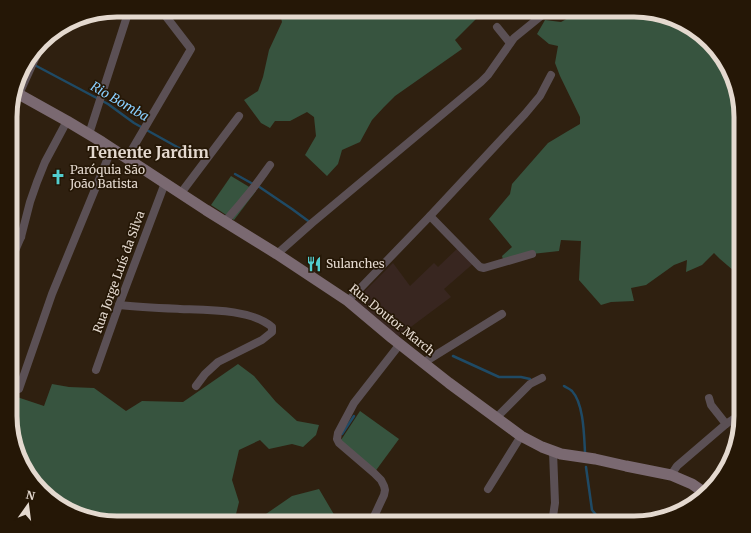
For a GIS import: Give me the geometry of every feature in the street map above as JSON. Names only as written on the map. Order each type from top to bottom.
[{"type":"main road","name":"Rua Doutor March","points":[[20,94],[112,148],[348,301],[423,363],[522,436],[553,452],[592,458],[671,475],[692,484],[701,490]]},
{"type":"street","points":[[89,134],[127,17]]},
{"type":"street","points":[[127,158],[191,49],[166,17]]},
{"type":"street","points":[[277,254],[481,82],[488,75],[514,38],[540,17]]},
{"type":"street","points":[[497,27],[510,43]]},
{"type":"street","points":[[25,78],[35,60]]},
{"type":"street","points":[[348,301],[526,114],[540,96],[551,75]]},
{"type":"street","points":[[181,193],[239,116]]},
{"type":"street","points":[[17,246],[37,182],[45,162],[67,121]]},
{"type":"street","points":[[19,389],[52,294],[112,148]]},
{"type":"street","points":[[225,222],[255,186],[270,165]]},
{"type":"street","name":"Rua Jorge Luís da Silva","points":[[96,370],[165,183]]},
{"type":"street","points":[[430,216],[482,268],[532,254]]},
{"type":"street","points":[[17,232],[21,237]]},
{"type":"street","points":[[119,305],[234,313],[250,316],[268,323],[272,327],[272,332],[262,340],[218,362],[205,374],[196,386]]},
{"type":"street","points":[[423,363],[500,312]]},
{"type":"street","points":[[374,516],[384,495],[384,486],[381,480],[374,473],[339,443],[337,440],[338,433],[354,403],[400,344]]},
{"type":"street","points":[[496,418],[530,384],[542,378]]},
{"type":"street","points":[[709,398],[711,405],[726,424]]},
{"type":"street","points":[[671,475],[677,466],[734,419]]},
{"type":"street","points":[[488,489],[522,436]]},
{"type":"street","points":[[553,452],[555,503],[553,516]]},
{"type":"shaded area","points":[[460,246],[475,262],[444,289],[451,297],[396,338],[354,302],[393,263],[410,286],[434,263],[438,267]]},
{"type":"green space","points":[[281,17],[478,17],[455,40],[462,49],[395,96],[372,120],[360,142],[342,150],[338,164],[327,176],[305,155],[316,136],[314,117],[307,112],[290,121],[275,121],[270,128],[261,123],[244,100],[258,91],[263,77],[269,50],[282,22]]},
{"type":"green space","points":[[570,17],[641,17],[666,22],[690,34],[700,42],[721,67],[729,85],[734,110],[734,271],[714,253],[702,265],[686,272],[687,260],[674,265],[646,285],[631,288],[634,301],[611,302],[601,305],[579,280],[581,241],[561,240],[559,251],[532,254],[504,263],[502,256],[512,247],[489,219],[510,194],[512,184],[548,143],[580,124],[580,117],[555,63],[558,46],[549,44],[537,34],[545,20],[561,22]]},
{"type":"green space","points":[[231,176],[256,191],[234,220],[211,205]]},
{"type":"green space","points":[[238,364],[254,376],[276,402],[297,421],[319,425],[316,435],[303,447],[292,444],[269,449],[260,440],[239,450],[232,480],[239,502],[236,516],[110,516],[85,511],[67,503],[48,489],[48,485],[44,485],[27,460],[19,436],[17,423],[17,397],[44,406],[52,384],[69,387],[94,388],[126,411],[142,401],[183,402]]},
{"type":"green space","points":[[360,411],[399,439],[374,473],[339,443]]},
{"type":"green space","points":[[319,489],[335,516],[263,516],[292,496]]},
{"type":"waterway","name":"Rio Bomba","points":[[32,64],[108,104],[134,123],[179,148],[205,156]]},
{"type":"waterway","name":"Rio Bomba","points":[[235,174],[253,184]]},
{"type":"waterway","name":"Rio Bomba","points":[[258,186],[311,223]]},
{"type":"waterway","name":"Rio Bomba","points":[[453,356],[499,377],[521,377],[530,379]]},
{"type":"waterway","name":"Rio Bomba","points":[[564,386],[572,391],[579,404],[583,420],[585,452]]},
{"type":"waterway","points":[[342,434],[354,416]]},
{"type":"waterway","name":"Rio Bomba","points":[[586,467],[592,510],[597,516]]},
{"type":"place","name":"Paróquia São João Batista","points":[[58,177]]},
{"type":"place","name":"Sulanches","points":[[314,264]]},
{"type":"district","name":"Tenente Jardim","points":[[148,152]]}]
